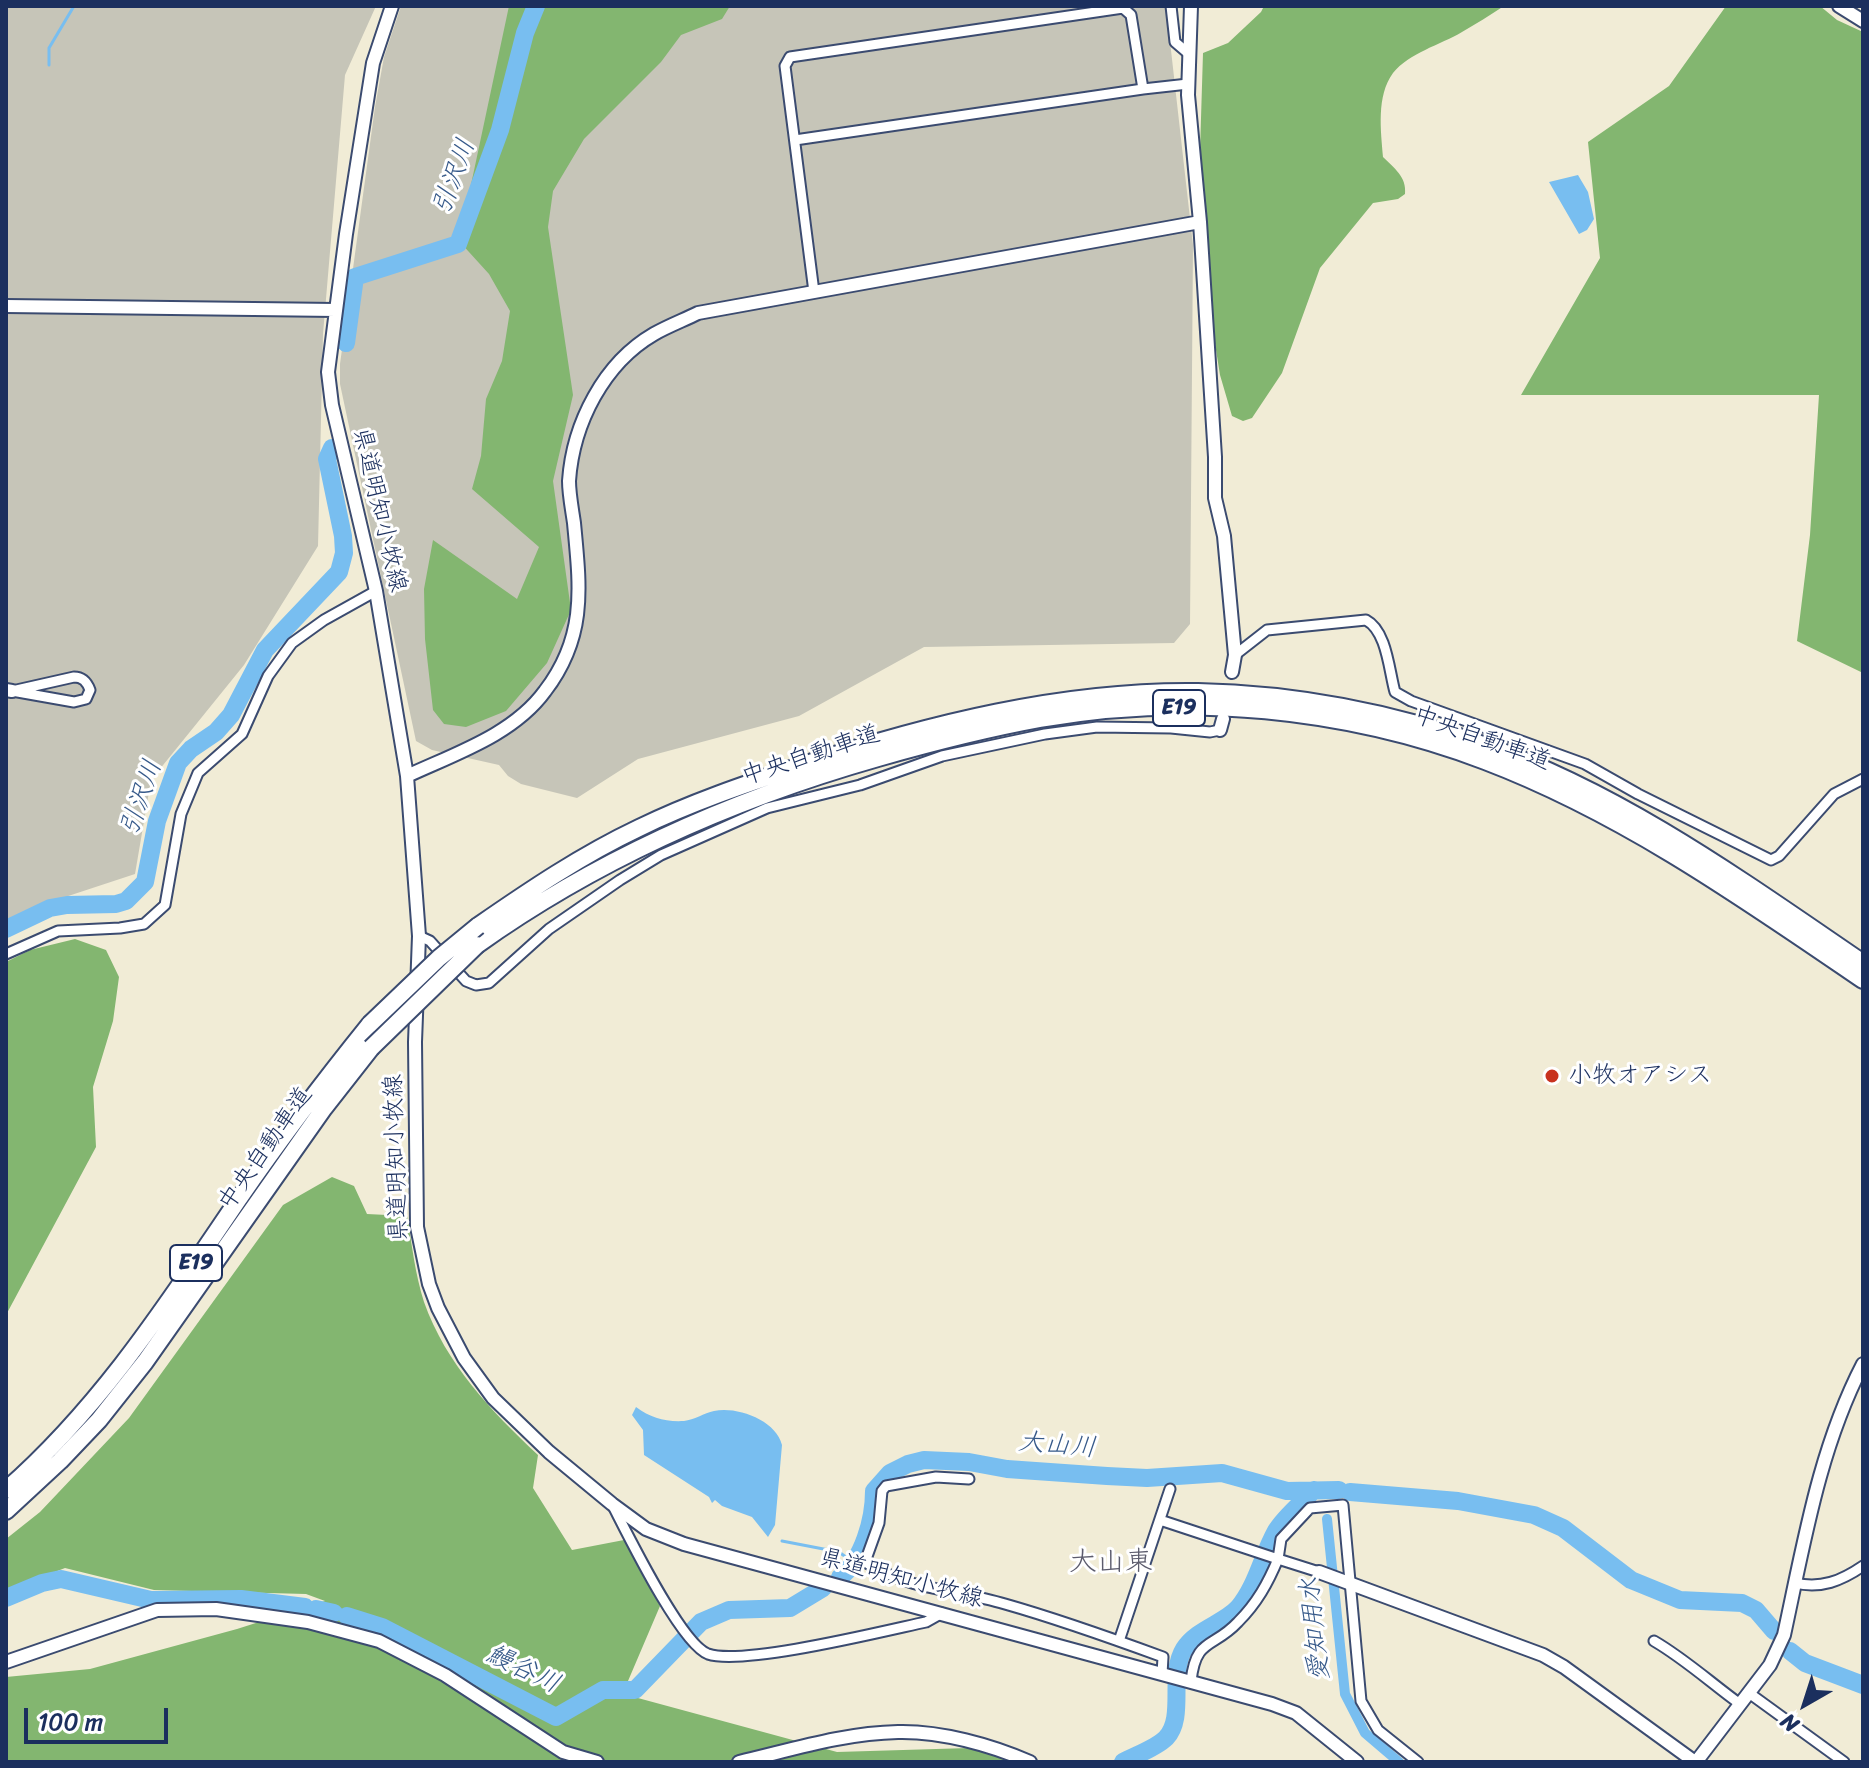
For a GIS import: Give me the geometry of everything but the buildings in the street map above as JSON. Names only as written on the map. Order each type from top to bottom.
[{"type":"highway","name":"中央自動車道","points":[[6,1490],[87,1409],[133,1352],[310,1098],[370,1024],[439,958],[478,926],[569,865],[638,828],[730,791],[910,732],[1041,705],[1108,696],[1198,692],[1259,695],[1381,715],[1436,729],[1518,758],[1613,803],[1701,854],[1863,963]]},
{"type":"highway","name":"中央自動車道","points":[[6,1511],[99,1420],[145,1362],[324,1108],[371,1048],[477,945],[527,910],[645,844],[696,821],[837,770],[925,745],[1041,719],[1109,710],[1258,709],[1378,729],[1432,743],[1541,783],[1607,817],[1694,867],[1863,980]]},
{"type":"main road","name":"県道明知小牧線","points":[[392,6],[373,63],[328,372],[332,405],[376,591],[407,776],[419,936],[415,1042],[417,1227],[429,1284],[464,1358],[493,1398],[549,1452],[646,1529],[684,1544],[1187,1680],[1296,1713],[1357,1762]]},
{"type":"main road","points":[[1191,6],[1188,84],[1200,222],[1215,498],[1224,536],[1235,655],[1232,672]]},
{"type":"main road","points":[[1839,6],[1863,21]]},
{"type":"main road","points":[[407,776],[488,739],[544,694],[563,665],[574,635],[580,596],[569,482],[576,436],[593,398],[621,359],[654,334],[698,313],[1200,222]]},
{"type":"main road","points":[[6,306],[336,310]]},
{"type":"main road","points":[[1319,1572],[1543,1655],[1695,1762],[1778,1651],[1815,1487],[1835,1426],[1862,1367]]},
{"type":"main road","points":[[6,1662],[157,1610],[216,1609],[308,1622],[379,1641],[445,1675],[563,1752],[597,1762]]},
{"type":"main road","points":[[739,1762],[853,1736],[900,1732],[996,1748],[1030,1762]]},
{"type":"street","points":[[1171,6],[1175,42],[1189,54]]},
{"type":"street","points":[[814,292],[785,66],[790,57],[1123,8],[1131,15],[1143,89]]},
{"type":"street","points":[[795,140],[1188,84]]},
{"type":"street","points":[[6,954],[58,931],[144,924],[165,905],[181,814],[198,773],[242,734],[268,676],[292,643],[324,620],[376,591]]},
{"type":"street","points":[[1235,655],[1267,630],[1366,620],[1371,622],[1380,636],[1395,692],[1411,701],[1585,764],[1771,860],[1779,856],[1834,794],[1863,779]]},
{"type":"street","points":[[74,677],[81,677],[90,690],[86,699],[74,702],[9,691],[74,677]]},
{"type":"street","points":[[419,936],[430,941],[466,981],[476,985],[489,983],[549,929],[620,880],[661,855],[767,808],[860,785],[942,756],[1045,734],[1097,727],[1210,732],[1221,724]]},
{"type":"street","points":[[969,1479],[936,1477],[886,1486],[882,1491],[879,1523],[865,1562],[887,1576],[1006,1604],[1163,1657],[1164,1674]]},
{"type":"street","points":[[1119,1641],[1170,1489]]},
{"type":"street","points":[[612,1504],[651,1579],[693,1642],[707,1654],[739,1656],[860,1636],[926,1622],[942,1613]]},
{"type":"street","points":[[1187,1680],[1199,1650],[1237,1624],[1267,1587],[1281,1539],[1310,1508],[1343,1505],[1361,1701],[1378,1730],[1418,1762]]},
{"type":"street","points":[[1160,1520],[1319,1572]]},
{"type":"street","points":[[1795,1583],[1814,1587],[1840,1580],[1863,1566]]},
{"type":"street","points":[[1654,1641],[1687,1662],[1708,1682],[1744,1699],[1844,1762]]},
{"type":"shaded area","points":[[6,6],[376,6],[345,75],[323,334],[318,546],[244,665],[151,780],[135,874],[50,902],[6,924]]},
{"type":"shaded area","points":[[401,6],[1166,6],[1193,245],[1190,624],[1174,643],[924,647],[799,716],[638,759],[577,798],[521,784],[508,776],[499,765],[432,750],[416,741],[340,384],[340,364],[375,107],[384,57]]},
{"type":"green space","points":[[509,6],[730,6],[722,19],[681,35],[661,62],[584,139],[553,191],[548,227],[573,395],[553,481],[571,610],[547,663],[506,711],[466,727],[444,724],[433,710],[425,639],[424,589],[433,540],[517,599],[539,547],[472,489],[481,456],[486,399],[502,361],[510,311],[489,274],[459,241]]},
{"type":"green space","points":[[1264,6],[1504,6],[1416,55],[1393,73],[1382,103],[1383,157],[1402,178],[1405,194],[1398,199],[1373,203],[1320,268],[1282,373],[1252,418],[1243,421],[1232,416],[1220,375],[1210,312],[1200,151],[1203,53],[1228,43]]},
{"type":"green space","points":[[1726,6],[1820,6],[1837,20],[1863,32],[1863,673],[1797,641],[1810,535],[1819,395],[1521,395],[1600,258],[1588,142],[1669,86]]},
{"type":"green space","points":[[75,939],[106,950],[119,977],[113,1021],[93,1087],[96,1147],[6,1315],[6,962],[30,950]]},
{"type":"green space","points":[[332,1177],[354,1186],[367,1214],[407,1216],[418,1281],[433,1325],[472,1385],[538,1455],[533,1488],[572,1550],[624,1540],[660,1606],[628,1681],[601,1688],[837,1752],[969,1748],[1009,1755],[1013,1762],[6,1762],[6,1677],[90,1669],[237,1629],[325,1601],[306,1594],[154,1590],[65,1568],[6,1591],[6,1539],[40,1512],[129,1418],[283,1205]]},
{"type":"water","points":[[1578,175],[1588,192],[1594,219],[1587,230],[1579,234],[1549,182]]},
{"type":"water","points":[[636,1407],[658,1418],[677,1421],[714,1411],[733,1411],[754,1417],[772,1428],[782,1445],[775,1525],[768,1537],[752,1517],[722,1506],[715,1500],[712,1503],[709,1497],[644,1455],[643,1430],[632,1415]]},
{"type":"waterway","points":[[49,65],[49,48],[74,6]]},
{"type":"waterway","name":"引沢川","points":[[346,343],[355,277],[458,244],[500,130],[525,33],[536,6]]},
{"type":"waterway","name":"引沢川","points":[[6,929],[50,908],[126,901],[145,882],[157,821],[178,763],[191,749],[216,732],[231,715],[265,650],[339,572],[344,553],[327,459],[332,448]]},
{"type":"waterway","name":"大山川","points":[[840,1577],[855,1560],[866,1538],[874,1491],[890,1473],[924,1460],[1147,1478],[1222,1473],[1287,1491],[1339,1490]]},
{"type":"waterway","points":[[1123,1762],[1166,1738],[1175,1719],[1177,1671],[1184,1649],[1196,1636],[1238,1608],[1250,1590],[1276,1531],[1314,1490]]},
{"type":"waterway","name":"大山川","points":[[1350,1492],[1458,1501],[1534,1515],[1563,1528],[1631,1580],[1680,1600],[1742,1603],[1756,1610],[1774,1631]]},
{"type":"waterway","name":"愛知用水","points":[[1327,1519],[1345,1694],[1365,1733],[1399,1762]]},
{"type":"waterway","points":[[782,1541],[839,1552],[854,1563]]},
{"type":"waterway","name":"鰻谷川","points":[[6,1598],[42,1583],[61,1579],[151,1600],[241,1599],[305,1607]]},
{"type":"waterway","name":"鰻谷川","points":[[347,1616],[382,1627],[556,1717],[603,1690],[635,1690],[701,1622],[729,1610],[790,1608],[823,1588]]},
{"type":"waterway","name":"鰻谷川","points":[[316,1609],[334,1613]]},
{"type":"waterway","name":"大山川","points":[[1790,1651],[1805,1663],[1863,1685]]},
{"type":"place","name":"小牧オアシス","points":[[1552,1076]]},
{"type":"district","name":"大山東","points":[[1111,1563]]}]
